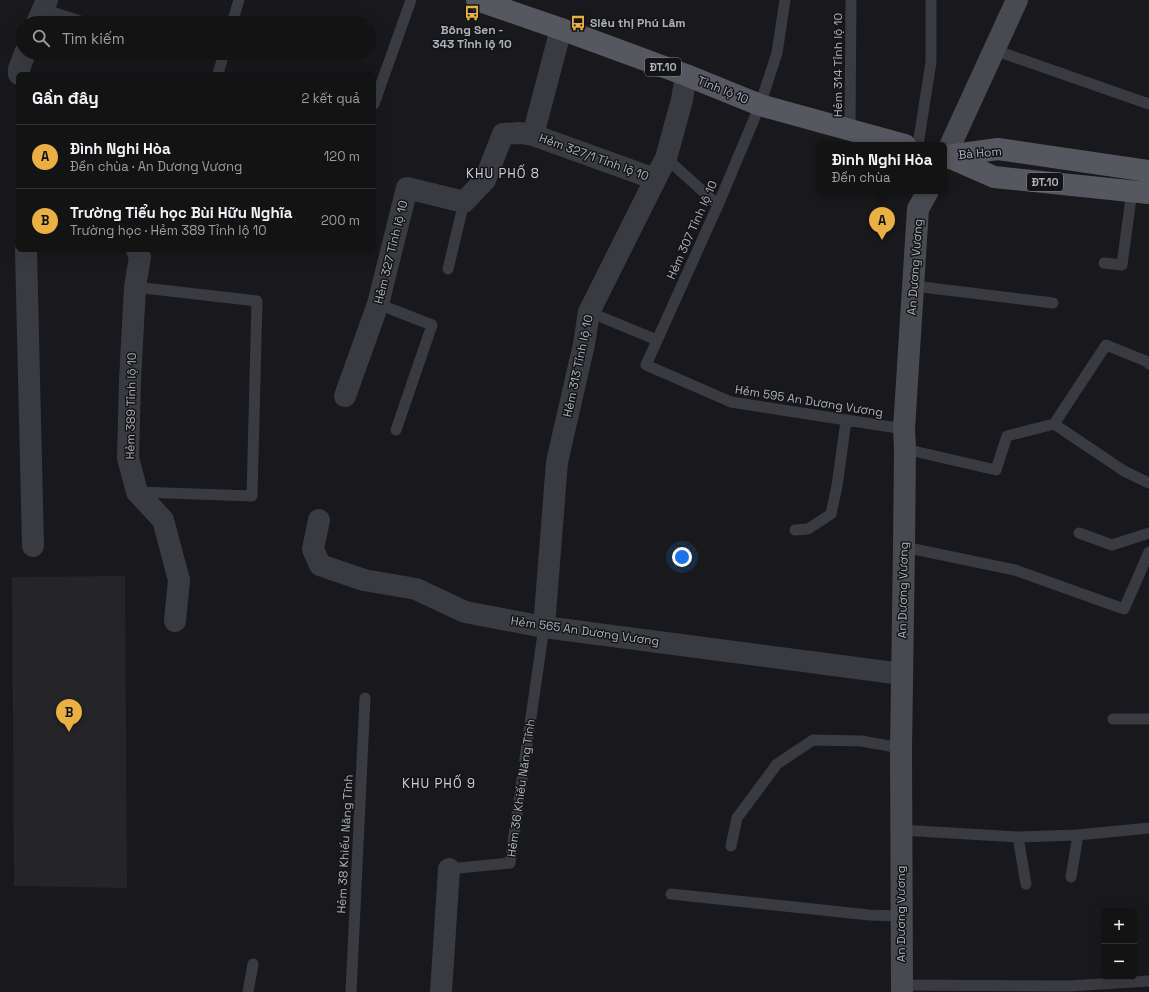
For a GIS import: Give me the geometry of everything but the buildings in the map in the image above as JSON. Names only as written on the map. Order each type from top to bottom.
[{"type":"main road","name":"Tỉnh lộ 10","points":[[477,0],[510,5],[561,29],[686,75],[760,105],[893,142]]},
{"type":"main road","points":[[947,153],[1017,0]]},
{"type":"main road","name":"Bà Hom","points":[[947,157],[998,149],[1149,171]]},
{"type":"main road","name":"Bà Hom","points":[[947,158],[994,177],[1140,192]]},
{"type":"main road","name":"An Dương Vương","points":[[902,989],[901,748],[905,439],[918,209],[926,194]]},
{"type":"street","points":[[464,202],[484,180],[503,134],[520,133],[533,135],[561,29]]},
{"type":"street","points":[[19,72],[23,60]]},
{"type":"street","name":"Hẻm 313 Tỉnh lộ 10","points":[[544,627],[557,462],[584,344],[589,312],[666,158],[682,100],[686,75]]},
{"type":"street","name":"Hẻm 327/1 Tỉnh lộ 10","points":[[533,135],[655,179]]},
{"type":"street","name":"Hẻm 327 Tỉnh lộ 10","points":[[345,396],[378,304],[407,188],[464,202]]},
{"type":"street","points":[[26,252],[33,546]]},
{"type":"street","name":"Hẻm 389 Tỉnh lộ 10","points":[[139,252],[140,257],[135,288],[130,381],[128,458],[137,492],[162,520],[179,580],[175,621]]},
{"type":"street","name":"Hẻm 565 An Dương Vương","points":[[320,520],[313,549],[320,565],[364,580],[416,589],[465,612],[544,627],[902,674]]},
{"type":"street","name":"Hẻm 36 Khiếu Năng Tĩnh","points":[[441,992],[449,869]]},
{"type":"lane","points":[[234,16],[239,0]]},
{"type":"lane","points":[[376,98],[411,0]]},
{"type":"lane","name":"Hẻm 307 Tỉnh lộ 10","points":[[646,365],[718,205],[760,105],[777,53],[785,0]]},
{"type":"lane","name":"Hẻm 314 Tỉnh lộ 10","points":[[850,131],[851,0]]},
{"type":"lane","points":[[918,142],[931,62],[931,0]]},
{"type":"lane","points":[[42,11],[60,16]]},
{"type":"lane","points":[[994,50],[1149,104]]},
{"type":"lane","points":[[219,72],[222,60]]},
{"type":"lane","points":[[666,158],[718,205]]},
{"type":"lane","points":[[1104,263],[1122,266],[1140,192]]},
{"type":"lane","points":[[448,269],[464,202]]},
{"type":"lane","points":[[914,286],[1053,303]]},
{"type":"lane","points":[[135,288],[257,301],[252,496],[137,492]]},
{"type":"lane","points":[[378,304],[432,325],[396,430]]},
{"type":"lane","points":[[589,312],[657,340]]},
{"type":"lane","points":[[1149,364],[1148,362],[1106,345],[1054,424],[1124,471],[1149,483]]},
{"type":"lane","name":"Hẻm 595 An Dương Vương","points":[[646,365],[731,402],[846,421],[905,439],[996,470],[1007,436],[1054,424]]},
{"type":"lane","points":[[795,530],[808,529],[831,514],[837,486],[846,421]]},
{"type":"lane","points":[[1079,533],[1112,545],[1149,533]]},
{"type":"lane","points":[[904,547],[1015,570],[1124,609],[1149,552]]},
{"type":"lane","name":"Hẻm 36 Khiếu Năng Tĩnh","points":[[449,869],[510,863],[544,627]]},
{"type":"lane","name":"Hẻm 38 Khiếu Năng Tĩnh","points":[[350,992],[365,698]]},
{"type":"lane","points":[[1113,719],[1149,719]]},
{"type":"lane","points":[[731,846],[737,818],[777,764],[813,740],[861,741],[901,748]]},
{"type":"lane","points":[[901,830],[1018,837],[1078,835],[1149,828]]},
{"type":"lane","points":[[1071,877],[1078,835]]},
{"type":"lane","points":[[1018,837],[1026,884]]},
{"type":"lane","points":[[671,894],[869,915],[901,916]]},
{"type":"lane","points":[[248,992],[253,964]]},
{"type":"lane","points":[[902,989],[1069,986],[1116,988],[1149,981]]},
{"type":"shaded area","points":[[125,576],[127,888],[14,886],[12,577]]},
{"type":"place","name":"Bông Sen - 343 Tỉnh lộ 10","points":[[472,13]]},
{"type":"place","name":"Siêu thị Phú Lâm","points":[[578,23]]},
{"type":"place","name":"Đình Nghi Hòa","points":[[882,240]]},
{"type":"place","name":"Trường Tiểu học Bùi Hữu Nghĩa","points":[[69,732]]},
{"type":"district","name":"KHU PHỐ 8","points":[[503,173]]},
{"type":"district","name":"KHU PHỐ 9","points":[[439,783]]}]
